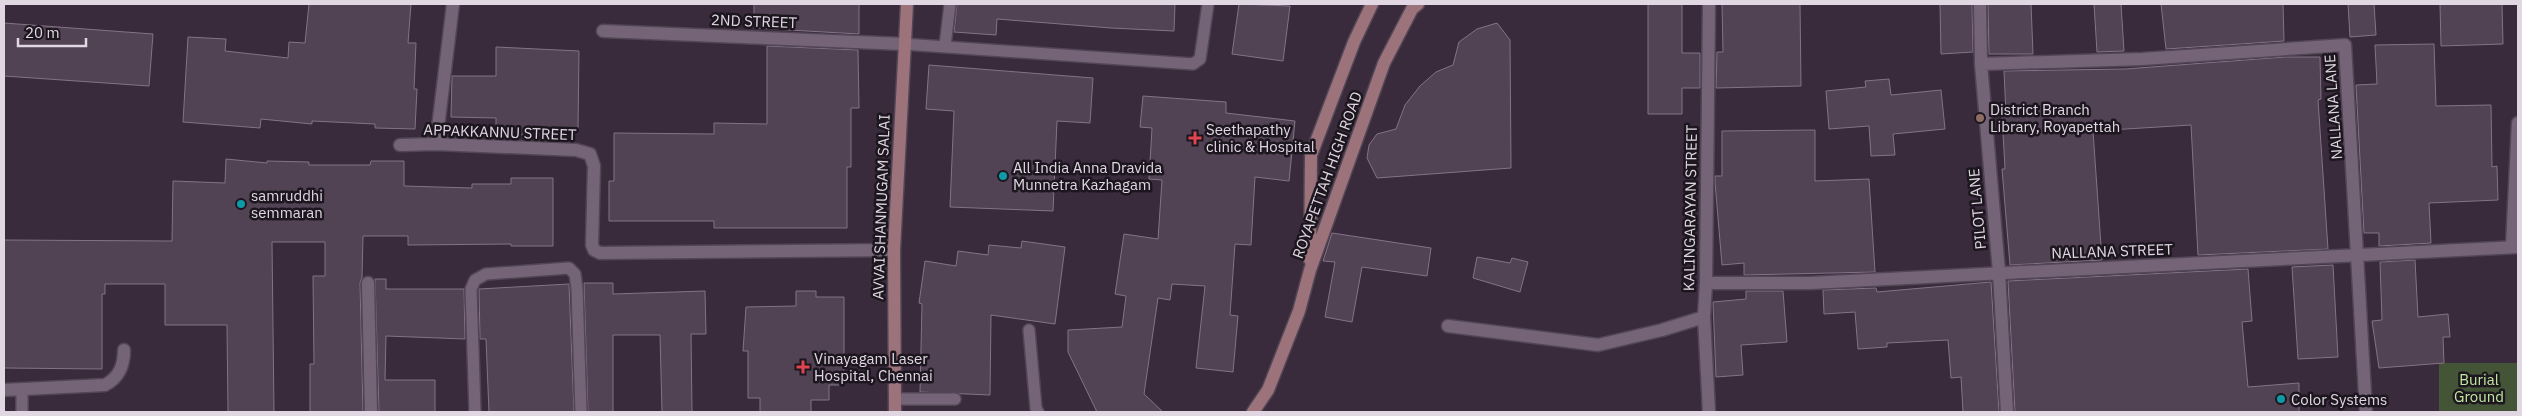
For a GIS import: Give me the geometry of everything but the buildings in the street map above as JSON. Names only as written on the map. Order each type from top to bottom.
[{"type":"main road","name":"AVVAI SHANMUGAM SALAI","points":[[895,412],[894,250],[906,4]]},
{"type":"main road","name":"ROYAPETTAH HIGH ROAD","points":[[1310,270],[1384,63],[1412,9],[1418,4]]},
{"type":"main road","name":"ROYAPETTAH HIGH ROAD","points":[[1310,270],[1311,155],[1368,6]]},
{"type":"main road","points":[[1254,412],[1271,382],[1299,312],[1310,270]]},
{"type":"street","points":[[436,144],[453,4]]},
{"type":"street","name":"KALINGARAYAN STREET","points":[[1709,4],[1704,317],[1709,412]]},
{"type":"street","name":"PILOT LANE","points":[[1980,4],[1981,64],[1999,272],[2007,412]]},
{"type":"street","name":"2ND STREET","points":[[603,31],[903,44]]},
{"type":"street","name":"NALLANA LANE","points":[[1981,64],[2142,59],[2345,45],[2366,412]]},
{"type":"street","points":[[2515,247],[2518,123]]},
{"type":"street","name":"APPAKKANNU STREET","points":[[400,146],[436,144],[576,150],[590,154],[594,166],[592,245],[594,250],[606,254],[894,250]]},
{"type":"street","name":"NALLANA STREET","points":[[1706,283],[1810,283],[2515,247]]},
{"type":"street","points":[[368,283],[371,412]]},
{"type":"street","points":[[1448,326],[1598,345],[1662,330],[1704,317]]},
{"type":"street","points":[[4,390],[105,385],[114,380],[119,373],[124,362],[124,350]]},
{"type":"lane","points":[[945,46],[950,4]]},
{"type":"lane","points":[[903,44],[1193,64],[1200,59],[1208,4]]},
{"type":"lane","points":[[475,412],[471,289],[475,280],[486,274],[570,268],[575,274],[577,289],[581,412]]},
{"type":"lane","points":[[1029,330],[1036,408],[1038,412]]},
{"type":"lane","points":[[22,389],[22,412]]},
{"type":"lane","points":[[895,399],[956,399]]},
{"type":"green space","name":"Burial Ground","points":[[2439,363],[2518,363],[2518,412],[2439,412]]},
{"type":"place","name":"District Branch Library, Royapettah","points":[[1980,118]]},
{"type":"place","name":"Seethapathy clinic & Hospital","points":[[1195,138]]},
{"type":"place","name":"All India Anna Dravida Munnetra Kazhagam","points":[[1003,176]]},
{"type":"place","name":"samruddhi semmaran","points":[[241,204]]},
{"type":"place","name":"Vinayagam Laser Hospital, Chennai","points":[[803,367]]},
{"type":"place","name":"Color Systems","points":[[2281,399]]}]
